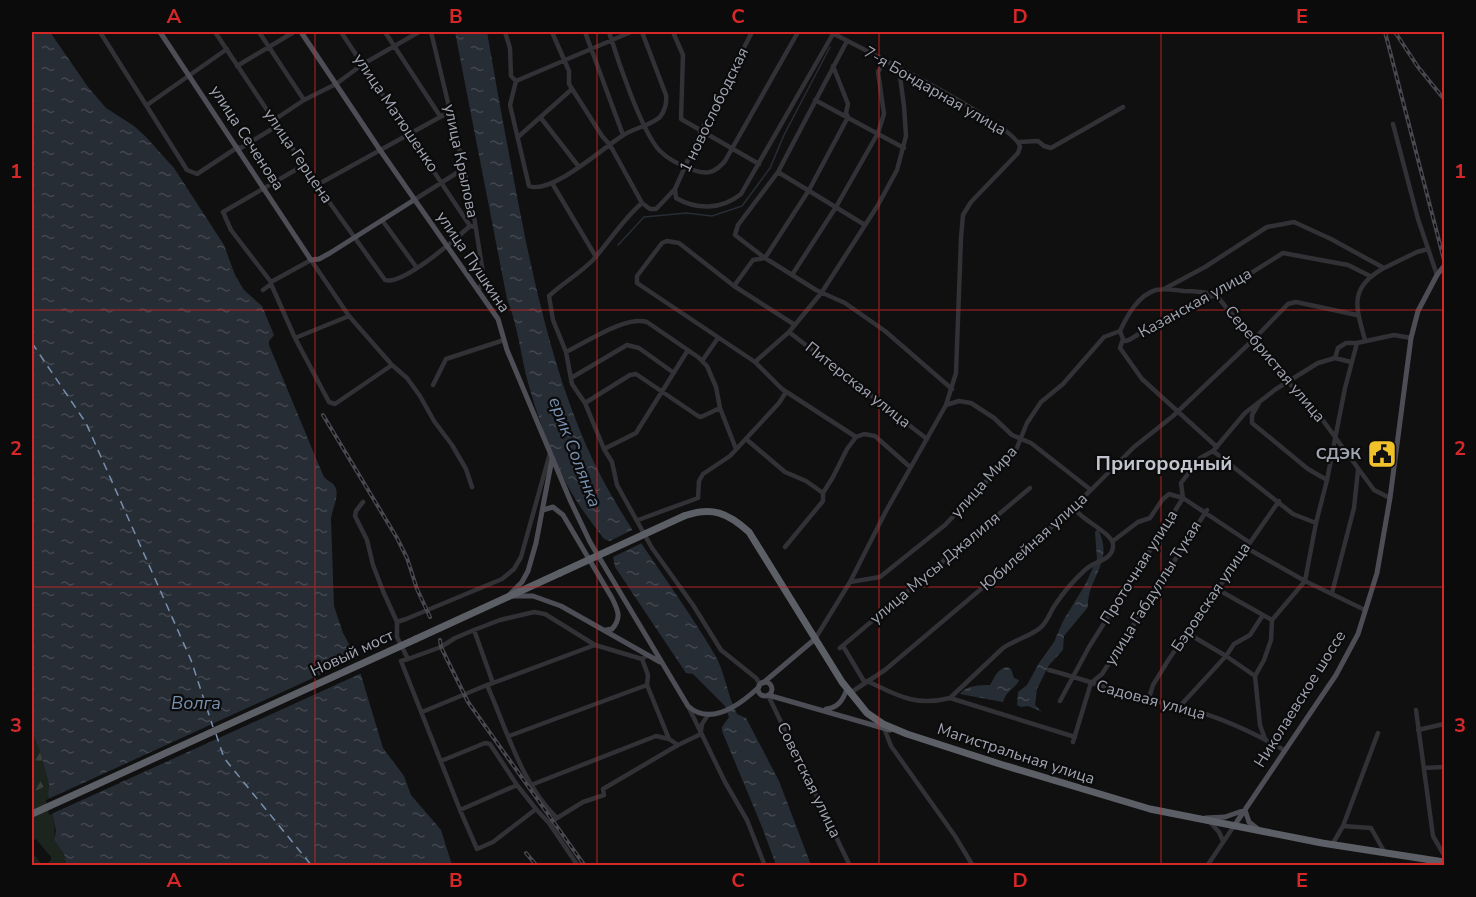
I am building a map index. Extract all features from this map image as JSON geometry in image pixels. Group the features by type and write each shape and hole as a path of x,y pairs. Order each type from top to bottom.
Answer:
{"highway":[{"name":"Магистральная улица","path":"684,516 705,511 722,513 738,522 749,532 849,691 874,719 907,734 1150,809 1332,845 1444,862"},
{"name":"Новый мост","path":"32,814 684,516"}],"main road":[{"name":"улица Сеченова","path":"160,32 311,260"},
{"name":"улица Пушкина","path":"301,32 498,320 551,456 590,542 688,706"},
{"path":"311,260 319,259 414,200"},
{"name":"Николаевское шоссе","path":"1234,826 1335,675 1358,634 1377,573 1418,311 1444,266"},
{"path":"507,596 522,582 528,571 543,510 551,456"},
{"path":"543,510 553,507 563,515 612,598 618,610 619,619 612,629 606,630"},
{"path":"507,596 545,598 662,663"},
{"path":"688,706 700,714 708,715 737,705 815,639"},
{"path":"744,701 766,695 771,691 770,686 761,685"},
{"path":"761,685 759,693 907,734"},
{"path":"815,708 825,709 836,706 849,691"},
{"path":"1197,818 1225,817 1245,810 1249,822 1260,830"}],"street":[{"path":"100,32 187,170 195,174 278,126"},
{"name":"улица Герцена","path":"215,32 317,185 383,278 393,281 417,268"},
{"path":"259,32 304,100"},
{"path":"237,66 294,32"},
{"name":"улица Матюшенко","path":"341,32 472,227"},
{"path":"385,32 440,116"},
{"path":"274,120 419,32"},
{"name":"улица Крылова","path":"431,32 471,198 472,227 484,279 478,291"},
{"path":"505,32 510,48 511,76 516,81"},
{"path":"552,32 569,71 569,84 610,145 642,203 650,209 656,209 675,189"},
{"path":"585,32 623,135"},
{"path":"609,32 617,58 645,125 661,152 702,174 710,173 721,166 798,32"},
{"path":"516,81 631,32"},
{"path":"516,81 510,105 529,186 536,188 552,183 579,167 623,135 662,115 666,98 642,32"},
{"path":"673,32 683,54 681,119 759,164"},
{"name":"1 новослободская","path":"675,189 701,131 752,32"},
{"path":"675,189 676,198 688,205 723,205 745,190 834,34"},
{"name":"7-я Бондарная улица","path":"834,34 986,117 1019,142 1018,153 972,202 963,215 956,373 952,389"},
{"path":"815,639 850,582 910,467 946,405 952,389 885,331 849,305 792,275 735,235 738,225 778,172 847,41"},
{"path":"147,105 226,49"},
{"path":"792,275 837,207 878,133 884,114 878,72 885,60"},
{"path":"734,286 753,260 765,258 809,190 848,117 846,112 848,104 833,66"},
{"path":"755,362 789,332 822,292 879,205 897,170 904,148 906,121 899,69"},
{"path":"518,137 572,89"},
{"path":"815,100 904,148"},
{"path":"1019,142 1038,141 1044,146 1051,147 1123,107"},
{"path":"317,185 451,111"},
{"path":"541,118 579,167"},
{"path":"1393,124 1418,219 1437,275"},
{"path":"304,165 223,212 231,230 271,283 295,338 327,401 335,404 392,365"},
{"path":"414,200 463,168"},
{"path":"778,172 865,225"},
{"path":"552,183 596,257"},
{"path":"642,203 631,212 596,257 581,272 549,296 553,320 566,352 575,390 585,403 604,449 612,462 617,485 652,548 693,605 721,650 756,678 761,685"},
{"path":"382,220 417,268 472,227"},
{"path":"1316,523 1293,514 1278,502 1215,449 1142,380 1121,350 1120,331 1138,303 1154,291 1164,289 1205,267 1267,227 1294,222 1384,268"},
{"path":"795,325 734,286 679,243 668,241 662,243 637,276 637,283 755,362 786,392 856,437"},
{"path":"1365,340 1357,315 1362,288 1370,276 1417,252 1428,249"},
{"name":"Казанская улица","path":"1122,339 1129,340 1185,306 1216,295 1283,253 1348,266 1370,276"},
{"path":"263,290 311,260 349,316 392,365 410,381 434,421 452,445 466,469 472,487"},
{"name":"Серебристая улица","path":"1164,289 1200,291 1216,295 1287,381 1316,411 1374,490 1390,498"},
{"name":"Юбилейная улица","path":"849,691 885,670 951,615 1073,507 1134,447 1177,411 1292,302 1357,315"},
{"path":"295,338 349,316"},
{"path":"566,352 622,324 641,320 647,322 708,366 716,387 720,408 736,449"},
{"name":"улица Мира","path":"850,582 880,577 945,525 1012,454 1027,423 1041,402 1063,384 1104,338 1120,331"},
{"name":"Питерская улица","path":"789,332 927,439"},
{"name":"Проточная улица","path":"1060,701 1072,675 1183,498 1183,480 1203,455 1215,449 1245,413 1260,401 1287,381 1318,363 1335,358 1338,348 1342,345 1352,342 1357,344 1394,334 1412,338"},
{"path":"702,361 718,338"},
{"path":"433,385 446,359 504,340"},
{"path":"1265,739 1260,725 1255,676 1271,640 1272,620 1305,581 1351,362 1357,344"},
{"path":"571,378 627,345 639,348 674,373"},
{"path":"604,449 636,433 688,350"},
{"path":"1335,358 1351,362"},
{"path":"585,403 633,374 701,417 720,408"},
{"path":"638,520 698,498 699,481 704,474 730,456 779,403 786,392"},
{"path":"946,405 959,401 968,402 994,418 1012,435 1031,443 1091,490"},
{"path":"1260,401 1252,415 1252,423 1308,469 1327,480"},
{"path":"785,547 823,501 823,493 856,437 864,434 875,436 910,467"},
{"path":"746,439 785,472 806,481 823,493"},
{"path":"397,621 502,579 514,569 521,557 551,456"},
{"path":"1332,593 1354,508 1358,470"},
{"name":"улица Мусы Джалиля","path":"866,682 841,647 1030,488"},
{"path":"866,682 923,703 950,698 1003,648 1040,628 1056,604 1093,563 1107,559 1113,541 1138,522 1150,518 1166,496 1172,495 1183,498 1206,511 1247,545 1305,581 1365,609"},
{"path":"363,502 355,516 367,540 379,583 397,621 397,637 408,659"},
{"name":"Бэровская улица","path":"1149,698 1153,685 1187,633 1278,502"},
{"path":"1073,507 1082,518 1101,529 1113,541"},
{"name":"улица Габдуллы Тукая","path":"950,698 1074,739 1091,683 1102,674 1206,511"},
{"path":"1217,589 1272,620"},
{"path":"536,809 479,850 460,810 401,661 441,647 455,638 500,620 534,612 549,616 596,645 642,659"},
{"path":"1180,706 1226,656 1234,644 1250,635 1263,615"},
{"path":"474,630 493,683"},
{"path":"1187,633 1255,676"},
{"path":"422,711 596,645"},
{"path":"642,659 648,655"},
{"path":"642,659 648,675 646,685 669,739"},
{"name":"Садовая улица","path":"1049,670 1072,675 1141,698 1199,711 1265,739 1284,750"},
{"path":"487,685 524,772 548,809 557,818"},
{"path":"509,736 646,685"},
{"name":"Советская улица","path":"766,695 850,866"},
{"path":"688,706 724,782 747,820 765,866"},
{"path":"1416,710 1432,836 1444,855"},
{"path":"701,734 702,724 708,715"},
{"path":"1418,730 1444,724"},
{"path":"884,728 891,746 955,836 973,866"},
{"path":"1332,845 1343,826 1378,733"},
{"path":"549,823 583,802 604,795 603,789 701,734"},
{"path":"531,785 656,736 669,739 678,745"},
{"path":"441,760 485,743 490,744 517,785 549,823 578,866"},
{"path":"1424,768 1444,767"},
{"path":"460,810 517,785"},
{"path":"1209,821 1219,832 1223,842"},
{"path":"1207,866 1234,826"},
{"path":"1343,826 1371,828 1385,853"}],"green space":[{"path":"32,732 49,784 32,793"},
{"path":"49,784 54,840 64,854 66,865 32,865 32,853 42,864 47,864 51,860 36,839 32,841 32,793"}],"water":[{"name":"Волга","path":"32,32 50,32 88,87 106,108 134,126 174,168 224,245 235,275 244,290 262,306 274,335 269,345 323,475 333,484 337,493 331,519 334,606 343,633 355,655 383,748 404,776 411,795 441,830 452,865 66,865 64,854 54,840 56,831 48,793 49,784 32,732"},
{"name":"ерик Солянка","path":"455,32 487,32 526,242 539,297 561,379 592,458 635,534 715,655 737,714 746,718 779,781 811,865 776,865 722,731 729,717 725,706 693,674 686,673 615,567 610,541 604,539 582,509 557,463 534,403 507,299"},
{"path":"1098,529 1102,541 1102,561 1089,596 1088,607 1064,636 1063,650 1049,665 1037,689 1035,705 1042,712 1028,706 1021,707 1017,705 1018,692 1027,685 1054,642 1097,559 1095,532"},
{"path":"1007,667 1011,669 1014,678 1019,680 1003,702 960,694 969,687 990,685 999,671"}],"pier":[{"path":"634,529 644,542 611,558 608,543 606,543"},
{"path":"359,657 364,672 49,815 46,800"}],"waterway":[{"path":"618,245 644,217 686,213 712,216 742,206 770,168 784,135 830,47"}],"ferry route":[{"path":"32,343 86,423 191,660 213,727"},
{"path":"216,734 224,758 312,866"}],"railway":[{"path":"1385,32 1444,260"},
{"path":"1395,32 1418,67 1444,99"},
{"path":"323,415 397,538 430,617"},
{"path":"440,640 441,647 468,702 585,866"},
{"path":"526,853 537,866"}],"place":[{"name":"СДЭК","path":"1382,454"}],"district":[{"name":"Пригородный","path":"1164,463"}]}
